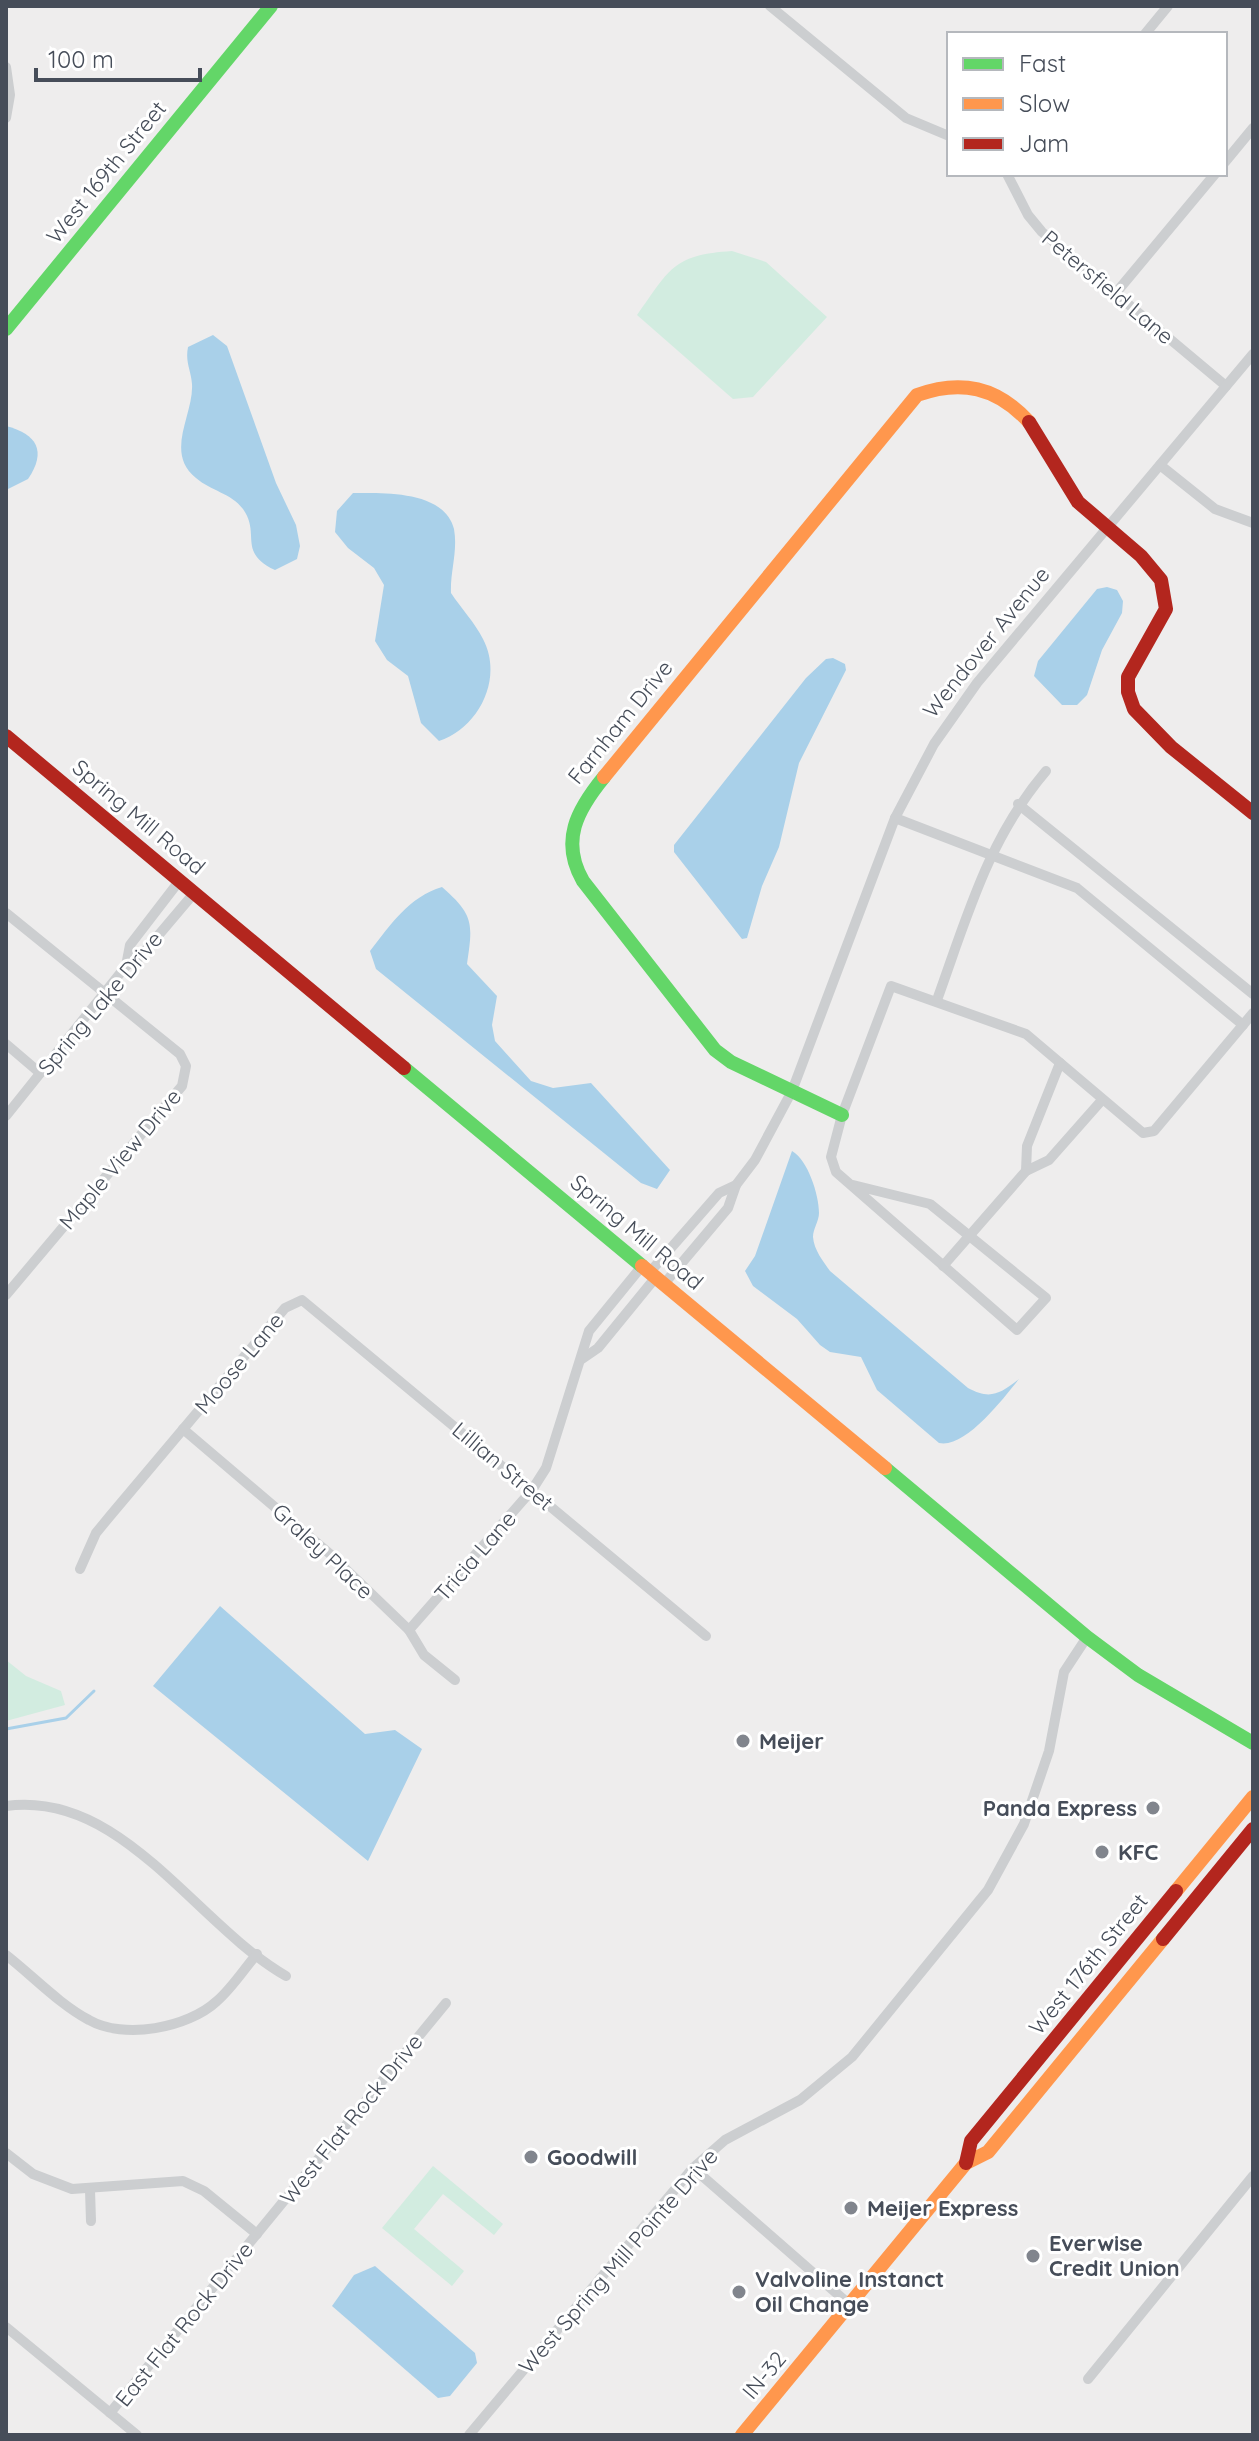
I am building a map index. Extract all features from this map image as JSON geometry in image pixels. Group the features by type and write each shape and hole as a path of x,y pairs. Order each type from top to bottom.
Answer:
{"street":[{"name":"West 169th Street","path":"6,329 271,6"},
{"path":"770,6 906,118 947,135"},
{"path":"1147,32 1168,6"},
{"path":"6,67 10,95 6,118"},
{"path":"1227,160 1253,128"},
{"name":"Petersfield Lane","path":"1008,176 1034,224 1226,386"},
{"path":"1115,294 1213,176"},
{"name":"Wendover Avenue","path":"653,1275 719,1193 736,1185 755,1160 792,1091 895,818 934,744 977,683 1253,354"},
{"name":"Farnham Drive","path":"792,1091 731,1062 715,1050 583,881 571,856 573,826 584,801 892,421 917,395 946,384 974,386 1008,403 1043,442 1072,494 1108,529"},
{"path":"1160,465 1215,509 1253,523"},
{"path":"1108,529 1155,568 1167,595 1158,628 1136,655 1128,673 1128,696 1135,710 1253,813"},
{"name":"Spring Mill Road","path":"6,736 1087,1637 1149,1682 1253,1743"},
{"path":"937,1000 990,853 1018,804 1046,771"},
{"path":"1018,804 1253,994"},
{"path":"895,818 1077,888 1243,1025"},
{"path":"126,966 130,945 180,880"},
{"name":"Spring Lake Drive","path":"6,1116 126,966 140,957 195,892"},
{"path":"6,913 104,994"},
{"path":"853,1185 930,1204 1046,1298 1017,1330 836,1172 831,1157 842,1115 891,986 1026,1034 1143,1133 1154,1131 1253,1013"},
{"name":"Maple View Drive","path":"6,1295 186,1077 186,1066 180,1054 104,994"},
{"path":"6,1044 40,1073"},
{"path":"1026,1171 1027,1146 1060,1063"},
{"path":"792,1091 842,1115"},
{"path":"943,1266 1026,1171 1049,1160 1102,1100"},
{"path":"582,1359 589,1331 728,1208 736,1185"},
{"name":"Tricia Lane","path":"409,1630 532,1490 546,1468 582,1359 598,1348 653,1275"},
{"name":"Moose Lane","path":"80,1569 96,1533 285,1308 298,1300"},
{"name":"Lillian Street","path":"298,1300 311,1306 706,1636"},
{"name":"Graley Place","path":"183,1429 330,1554 409,1630 424,1655 455,1680"},
{"name":"West Spring Mill Pointe Drive","path":"469,2435 693,2168 725,2140 812,2091 852,2057 988,1890 1004,1865 1049,1751 1064,1672 1087,1637"},
{"name":"West 176th Street","path":"966,2163 971,2141 1253,1797"},
{"path":"6,1806 51,1805 97,1822 286,1976"},
{"name":"West 176th Street","path":"850,2305 966,2163 988,2152 1253,1829"},
{"path":"6,1955 88,2020 124,2031 188,2019 206,2009 257,1954"},
{"name":"West Flat Rock Drive","path":"257,2234 446,2003"},
{"path":"6,2153 54,2184 90,2190 160,2180 183,2181 204,2191 257,2234"},
{"path":"693,2168 850,2305"},
{"path":"1088,2379 1253,2176"},
{"path":"90,2190 91,2221"},
{"name":"East Flat Rock Drive","path":"110,2413 257,2234"},
{"name":"IN-32","path":"742,2435 850,2305"},
{"path":"6,2327 137,2435"}],"green space":[{"path":"732,251 766,262 827,317 753,397 733,399 637,315 674,267 696,256"},
{"path":"6,1660 26,1676 61,1691 65,1705 6,1721"},
{"path":"433,2166 503,2224 494,2235 443,2194 414,2229 464,2271 452,2286 382,2228"}],"water":[{"path":"213,335 227,346 276,483 296,525 300,546 297,559 275,570 256,556 248,518 243,509 233,499 196,478 182,457 181,445 192,384 188,347"},
{"path":"6,426 32,439 38,452 28,479 6,490"},
{"path":"353,493 396,494 426,500 448,516 454,529 451,593 483,639 489,654 489,685 476,714 453,735 439,741 421,723 408,676 387,660 375,641 384,585 374,568 348,548 335,532 337,511"},
{"path":"1107,587 1117,590 1123,601 1122,613 1102,650 1087,695 1077,705 1062,705 1034,676 1038,661 1097,589"},
{"path":"833,658 845,664 846,670 799,763 779,847 762,886 747,938 742,939 674,852 674,845 806,678 826,659"},
{"path":"442,887 460,905 469,921 467,964 497,996 492,1025 495,1041 531,1081 553,1088 591,1083 670,1170 657,1189 641,1183 376,969 370,951 385,931 420,897"},
{"path":"792,1151 808,1170 815,1188 819,1213 814,1242 830,1271 968,1388 983,1394 995,1394 1019,1379 972,1431 949,1443 939,1443 877,1390 861,1357 830,1352 797,1319 753,1286 745,1271 755,1256"},
{"path":"220,1606 365,1734 395,1730 422,1749 368,1861 153,1686"},
{"path":"375,2266 475,2353 477,2363 450,2396 438,2398 332,2306 354,2275"}],"waterway":[{"path":"6,1729 66,1718 94,1691"}],"traffic: fast":[{"path":"6,329 271,6"},
{"path":"604,777 579,814 572,839 576,866 583,881 715,1050 731,1062 842,1115"},
{"path":"404,1068 642,1266"},
{"path":"885,1468 1087,1637 1138,1675 1253,1743"}],"traffic: slow":[{"path":"604,777 917,395 949,388 978,389 1004,401 1029,422"},
{"path":"642,1266 885,1468"},
{"path":"1176,1891 1253,1797"},
{"path":"742,2435 966,2163 988,2152 1163,1939"}],"traffic: jam":[{"path":"1029,422 1078,502 1141,556 1161,580 1166,609 1128,677 1128,692 1134,709 1171,747 1253,813"},
{"path":"6,736 404,1068"},
{"path":"1163,1939 1253,1829"},
{"path":"966,2163 971,2141 1176,1891"}],"place":[{"name":"Meijer","path":"743,1741"},
{"name":"Panda Express","path":"1153,1808"},
{"name":"KFC","path":"1102,1852"},
{"name":"Goodwill","path":"531,2157"},
{"name":"Meijer Express","path":"851,2208"},
{"name":"Everwise Credit Union","path":"1033,2256"},
{"name":"Valvoline Instanct Oil Change","path":"739,2292"}]}
